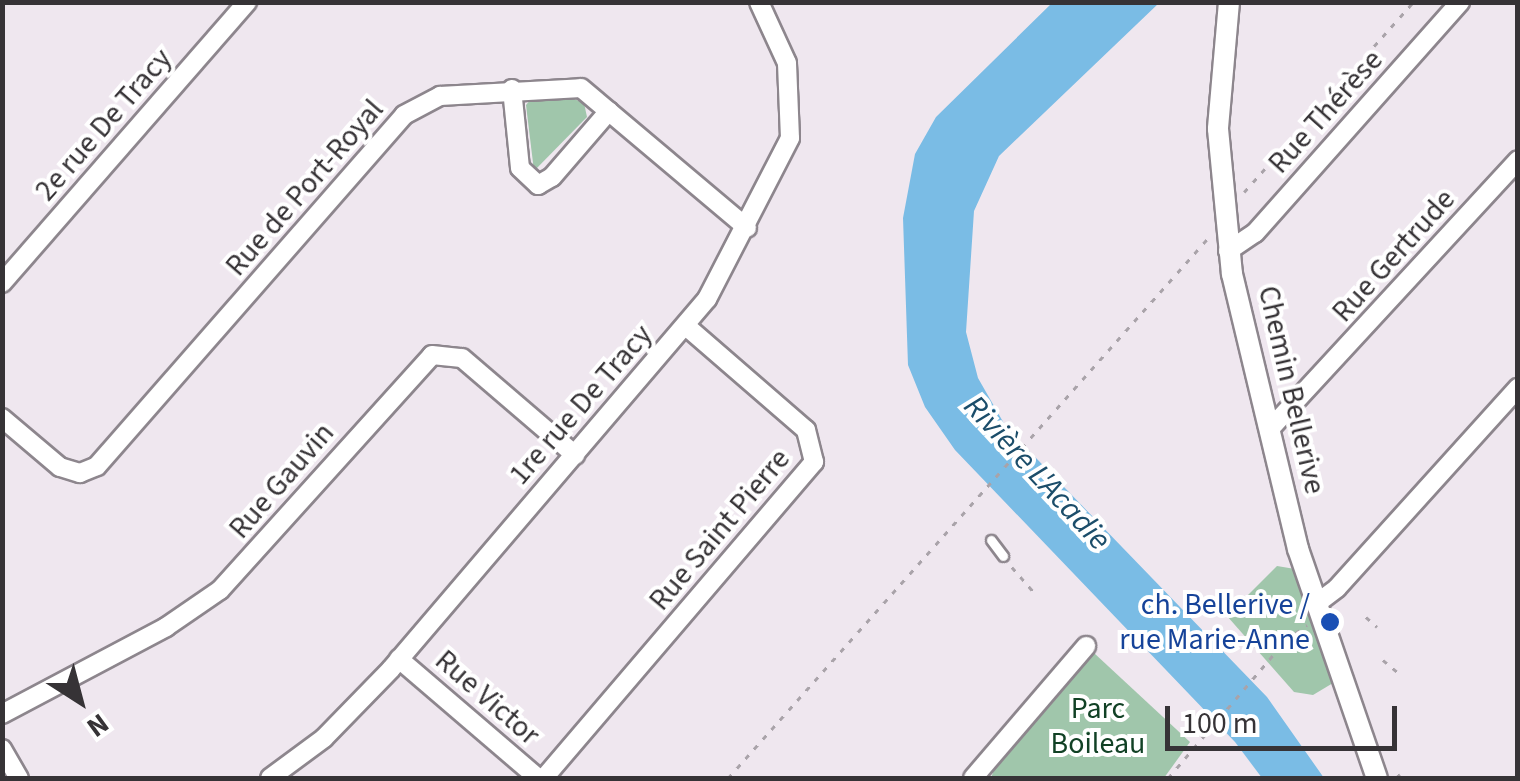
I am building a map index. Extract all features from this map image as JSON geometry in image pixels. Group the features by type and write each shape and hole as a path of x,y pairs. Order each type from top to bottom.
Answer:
{"street":[{"name":"2e rue De Tracy","path":"2,283 247,2"},
{"name":"1re rue De Tracy","path":"270,778 324,738 400,659 686,326 784,157 794,103 784,52 758,2"},
{"name":"Chemin Bellerive","path":"1229,2 1218,129 1228,251 1313,612 1377,778"},
{"name":"Rue Thérèse","path":"1228,251 1255,233 1460,2"},
{"name":"Rue de Port-Royal","path":"2,418 60,468 94,468 410,110 440,96 576,86 746,228"},
{"path":"512,89 520,168 533,184 552,177 609,111"},
{"name":"Rue Gertrude","path":"1269,430 1518,160"},
{"name":"Rue Saint Pierre","path":"541,778 814,462 806,430 686,326"},
{"name":"Rue Gauvin","path":"2,714 212,597 432,356 462,358 574,455"},
{"path":"1313,612 1518,388"},
{"path":"973,778 1086,646"},
{"name":"Rue Victor","path":"400,659 541,778"},
{"path":"2,748 19,778"}],"lane":[{"path":"991,540 1003,556"}],"path":[{"path":"1241,195 1413,2"},
{"path":"728,778 1216,230"},
{"path":"1003,556 1034,592"},
{"path":"1168,778 1193,743 1284,641 1304,627 1313,612"},
{"path":"1366,616 1377,627"},
{"path":"1304,627 1308,634"},
{"path":"1289,637 1298,646"},
{"path":"1384,660 1402,675"}],"green space":[{"path":"564,95 584,103 587,117 534,171 526,105 532,98"},
{"path":"1277,566 1295,569 1333,683 1313,695 1294,692 1227,616"},
{"name":"Parc Boileau","path":"1094,653 1190,742 1164,778 991,778 996,764"}],"water":[{"name":"Rivière L'Acadie","path":"1053,2 1159,3 999,156 974,211 966,332 978,378 1006,427 1267,697 1324,778 1262,778 1235,742 955,450 925,407 908,365 903,218 915,154 936,117"}],"place":[{"name":"ch. Bellerive / rue Marie-Anne","path":"1330,622"}]}
